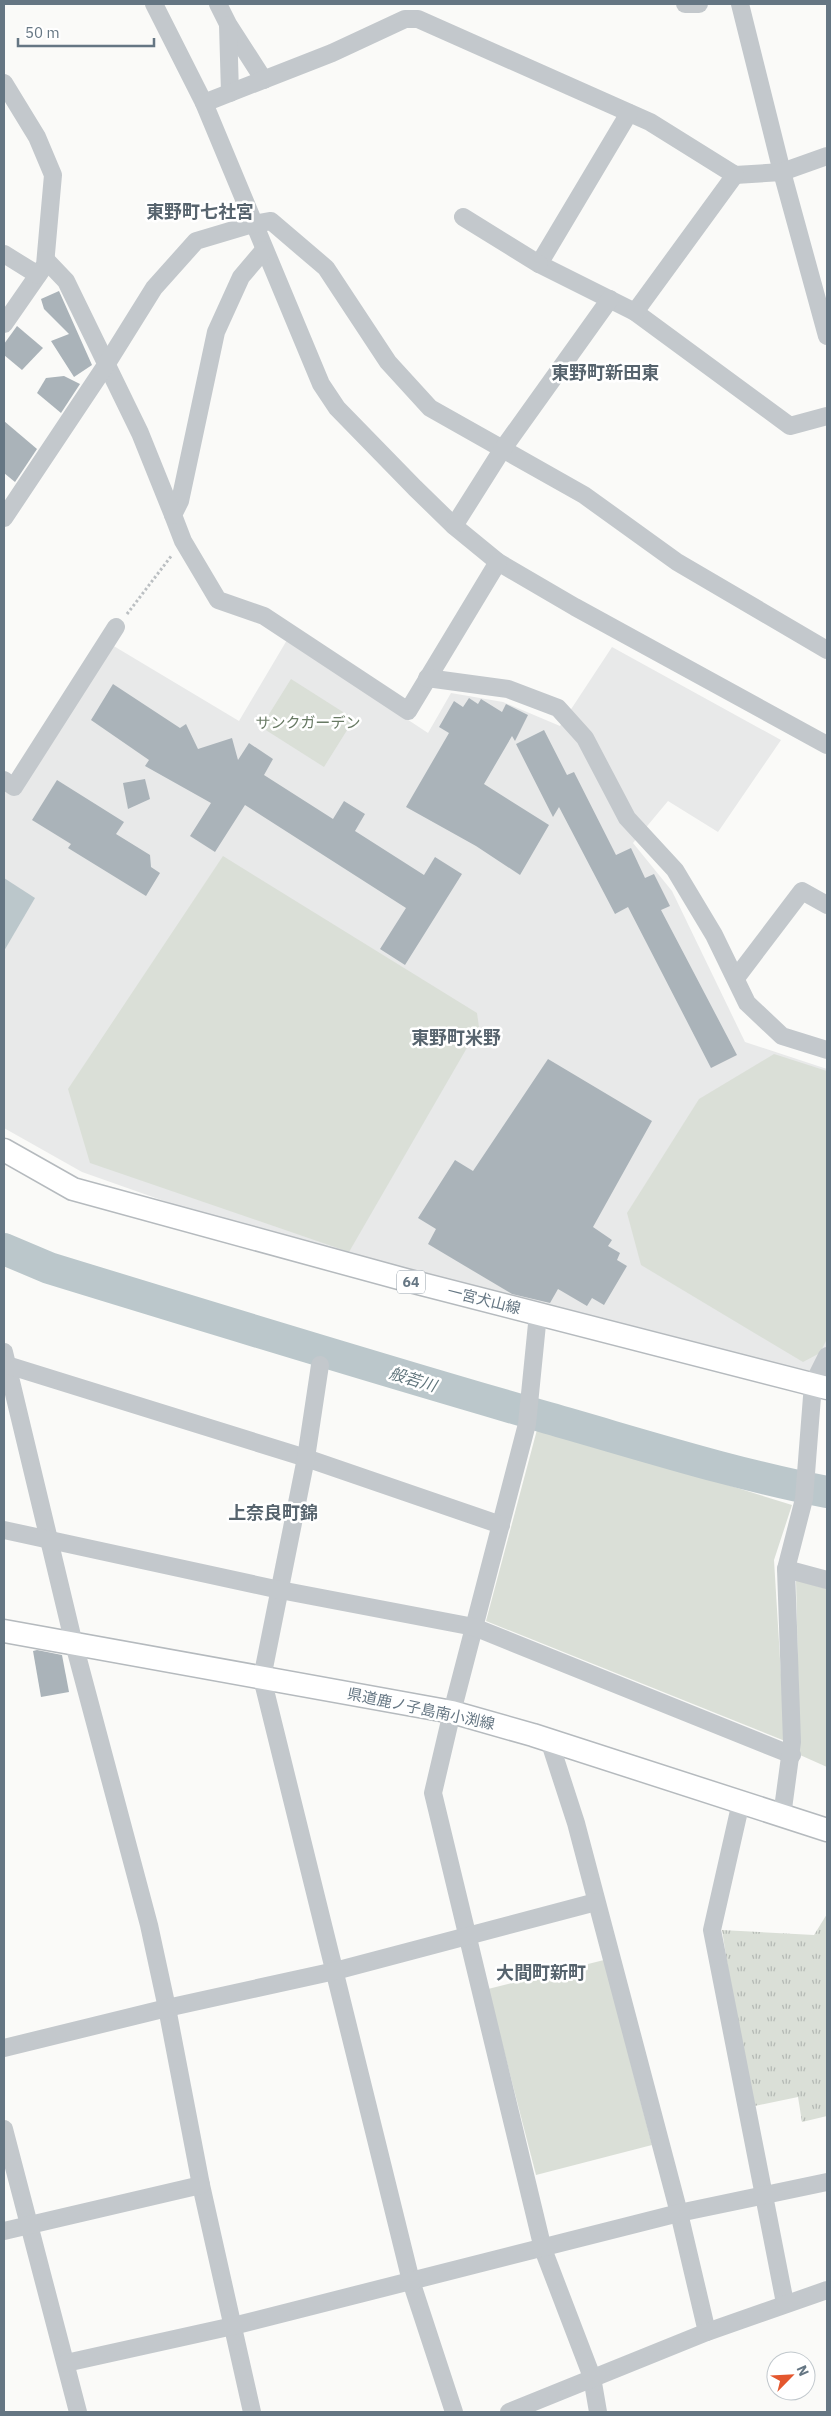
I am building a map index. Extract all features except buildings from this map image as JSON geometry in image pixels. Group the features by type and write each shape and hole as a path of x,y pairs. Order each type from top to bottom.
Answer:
{"main road":[{"name":"一宮犬山線","path":"4,1150 74,1189 397,1278 820,1386"},
{"name":"県道鹿ノ子島南小渕線","path":"4,1631 452,1712 549,1740 827,1830"}],"street":[{"path":"154,4 204,103 321,384 337,408 454,526 498,562 575,607 827,745"},
{"path":"218,4 228,24 264,80"},
{"path":"685,4 699,4"},
{"path":"740,4 782,172 827,336"},
{"path":"204,103 332,53 404,18 418,19 650,122 736,175 782,172 827,156"},
{"path":"228,24 230,92"},
{"path":"4,83 37,137 53,175 42,268 4,324"},
{"path":"539,264 629,113"},
{"path":"635,312 736,175"},
{"path":"463,217 539,264 635,312 790,426 827,416"},
{"path":"4,518 106,366 154,288 196,242 253,224 271,221 326,268 388,362 430,408 584,496 677,562 827,650"},
{"path":"173,515 180,501 216,332 241,276 264,250"},
{"path":"4,254 42,268 66,281 140,433 183,541 218,600 264,616 408,712 498,562"},
{"path":"454,526 502,450 610,299"},
{"path":"4,780 14,787 116,627"},
{"path":"427,678 508,689 558,708 585,738 627,818 675,870 714,935 747,1003 782,1036 827,1050"},
{"path":"736,978 802,891 827,905"},
{"path":"538,1314 531,1406 433,1793 543,2249 592,2377 598,2412"},
{"path":"782,1816 792,1755 786,1568 804,1499 820,1386 827,1356"},
{"path":"5,1360 306,1458 501,1525"},
{"path":"5,1360 74,1644 149,1925 201,2185 252,2412"},
{"path":"320,1365 306,1458 262,1678 412,2281 454,2412"},
{"path":"4,1530 280,1590 474,1627 792,1755"},
{"path":"786,1568 827,1580"},
{"path":"549,1740 576,1823 679,2213 707,2332"},
{"path":"741,1802 712,1930 785,2303"},
{"path":"4,2048 167,2008 335,1971 596,1902"},
{"path":"4,2129 78,2412"},
{"path":"66,2363 233,2326 679,2213 827,2182"},
{"path":"4,2230 201,2185"},
{"path":"509,2412 707,2332 785,2303 827,2290"}],"path":[{"path":"116,627 183,541"}],"shaded area":[{"path":"287,640 428,733 451,693 503,702 560,726 612,647 781,740 718,832 668,801 633,843 672,891 745,1042 827,1069 827,1348 819,1363 805,1375 560,1321 184,1208 82,1172 4,1128 4,785 112,645 239,721"},
{"path":"4,878 35,898 4,951"}],"green space":[{"name":"サンクガーデン","path":"291,679 354,719 324,767 261,727"},
{"path":"223,856 477,1013 479,1027 349,1252 90,1163 68,1089"},
{"path":"774,1054 827,1071 827,1339 820,1353 803,1362 641,1265 627,1213 699,1099"},
{"path":"538,1426 792,1505 774,1560 785,1741 486,1621"},
{"path":"796,1580 827,1589 827,1767 800,1755"},
{"path":"827,1914 827,2116 802,2122 798,2097 750,2107 722,1930 814,1935"},
{"path":"604,1960 652,2145 536,2175 488,1989"}],"waterway":[{"name":"般若川","path":"4,1249 49,1268 423,1381 687,1458 827,1492"}],"district":[{"name":"東野町七社宮","path":"200,212"},
{"name":"東野町新田東","path":"605,373"},
{"name":"東野町米野","path":"456,1038"},
{"name":"上奈良町錦","path":"273,1513"},
{"name":"大間町新町","path":"541,1973"}]}
